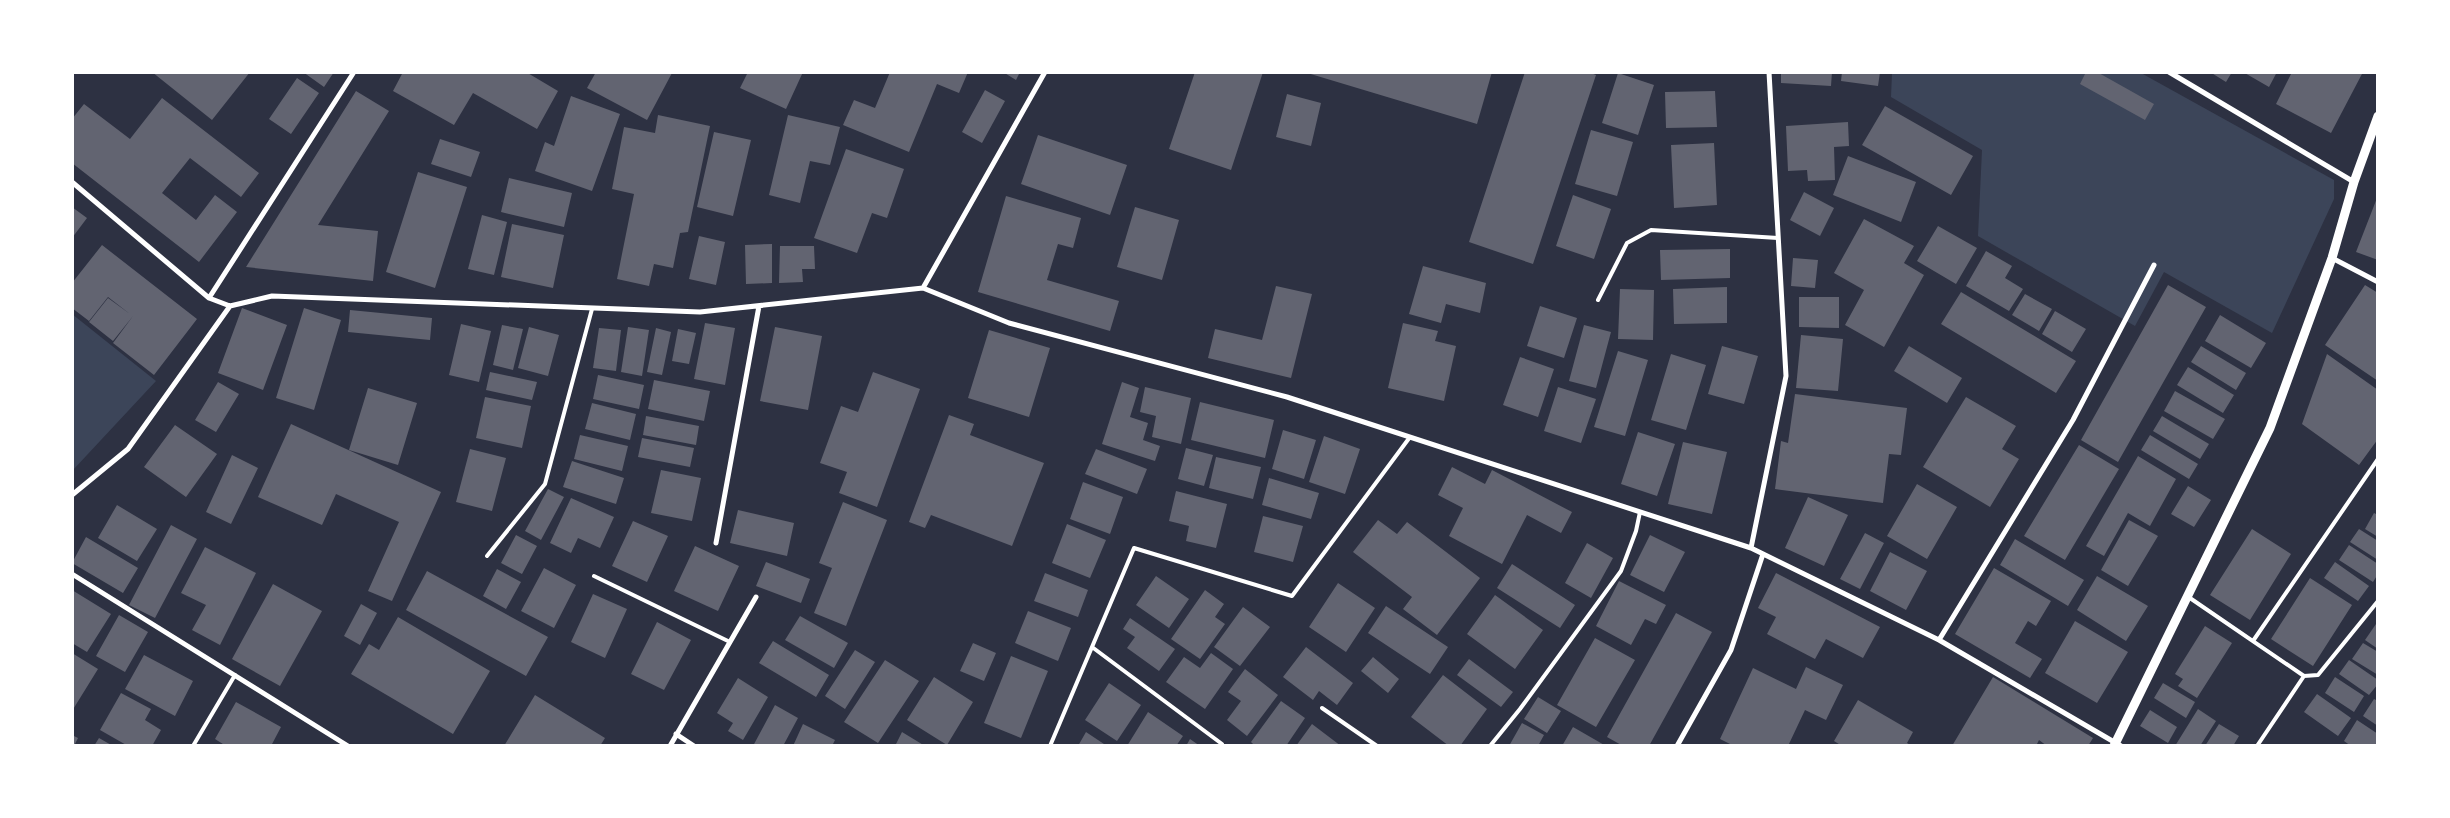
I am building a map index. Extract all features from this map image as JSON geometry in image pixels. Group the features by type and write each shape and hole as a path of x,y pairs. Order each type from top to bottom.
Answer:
{"street":[{"path":"209,298 354,72"},
{"path":"923,288 1045,72"},
{"path":"1751,548 1786,376 1769,72"},
{"path":"2169,72 2354,182"},
{"path":"72,182 209,298 230,306 272,296 700,312 923,288 1009,323 1287,398 1751,548 1939,640 2117,744 2270,428 2332,258 2354,182 2378,116"},
{"path":"2332,258 2378,282"},
{"path":"1939,640 2073,420 2154,265"},
{"path":"72,495 128,449 230,306"},
{"path":"716,543 759,306"},
{"path":"1677,746 1731,650 1763,554"},
{"path":"72,574 348,746"},
{"path":"670,746 756,597"},
{"path":"676,734 694,746"}],"lane":[{"path":"1598,300 1626,243 1651,230 1778,238"},
{"path":"487,556 545,484 592,309"},
{"path":"1050,746 1134,548 1292,596 1410,437"},
{"path":"2253,641 2378,459"},
{"path":"1490,746 1520,709 1621,571 1636,531 1640,512"},
{"path":"594,576 730,642"},
{"path":"2187,596 2304,676 2318,675 2378,601"},
{"path":"1092,647 1222,744"},
{"path":"193,746 235,675"},
{"path":"2257,746 2304,676"},
{"path":"1322,708 1377,746"}],"shaded area":[{"path":"1892,73 2141,73 2334,180 2334,199 2272,333 2164,272 2135,326 1978,236 1982,150 1891,97"},
{"path":"72,314 156,381 73,470 72,470"}],"building":[{"path":"152,72 250,72 212,120"},
{"path":"303,72 334,72 324,87"},
{"path":"403,72 526,72 558,91 537,129 473,93 454,125 393,91"},
{"path":"596,72 672,73 647,120 587,88"},
{"path":"748,72 803,72 786,109 740,88"},
{"path":"890,72 968,72 959,93 937,84 909,152 843,125 854,100 875,108"},
{"path":"1003,72 1020,72 1016,80"},
{"path":"1195,72 1263,72 1231,170 1169,149"},
{"path":"1304,72 1492,72 1477,124"},
{"path":"1525,72 1588,72 1596,75 1533,264 1469,242"},
{"path":"1781,72 1832,72 1831,86 1781,83"},
{"path":"1842,72 1880,72 1878,86 1841,81"},
{"path":"2086,72 2097,72 2154,104 2145,120 2080,84"},
{"path":"2210,72 2232,72 2226,82"},
{"path":"2243,72 2277,72 2269,87"},
{"path":"2292,72 2363,72 2331,133 2276,104"},
{"path":"1618,73 1654,85 1638,135 1602,123"},
{"path":"297,78 319,93 291,134 269,119"},
{"path":"985,90 1005,101 982,143 962,132"},
{"path":"356,91 389,111 318,225 378,231 373,281 246,267"},
{"path":"1715,91 1717,127 1666,128 1665,92"},
{"path":"1287,94 1321,103 1311,146 1276,137"},
{"path":"571,96 620,114 592,191 535,171 545,142 554,146"},
{"path":"162,98 259,173 241,197 190,158 162,193 196,220 215,195 237,212 199,262 72,163 72,119 84,104 130,139"},
{"path":"1885,106 1973,156 1951,195 1862,145"},
{"path":"658,115 710,126 688,232 680,233 673,268 654,264 649,286 617,279 634,194 612,189 624,127 655,133"},
{"path":"788,115 840,127 830,165 810,161 800,203 769,195"},
{"path":"1848,122 1849,146 1834,147 1835,180 1808,181 1807,170 1788,171 1786,126"},
{"path":"1591,130 1633,142 1617,196 1575,184"},
{"path":"714,132 751,140 733,216 697,207"},
{"path":"1038,135 1127,165 1110,215 1021,184"},
{"path":"440,139 480,152 471,177 431,164"},
{"path":"1714,143 1717,205 1674,208 1671,145"},
{"path":"846,149 904,169 887,218 872,213 857,253 814,238"},
{"path":"1848,156 1916,182 1901,222 1833,195"},
{"path":"418,172 467,187 435,288 386,272"},
{"path":"509,178 572,193 564,227 501,212"},
{"path":"1804,192 1834,208 1820,236 1790,220"},
{"path":"1573,195 1611,209 1594,259 1556,246"},
{"path":"1006,196 1081,218 1073,248 1058,244 1047,280 1119,301 1110,331 978,292"},
{"path":"2378,198 2378,260 2356,252"},
{"path":"72,207 87,218 72,238"},
{"path":"1135,207 1179,220 1162,280 1117,267"},
{"path":"482,215 507,222 494,275 468,269"},
{"path":"1864,219 1914,246 1904,263 1924,275 1884,347 1845,325 1864,290 1834,273"},
{"path":"512,224 564,235 553,288 501,277"},
{"path":"1938,226 1977,248 1956,284 1917,261"},
{"path":"699,236 725,242 716,285 689,279"},
{"path":"772,244 772,283 746,284 745,245"},
{"path":"102,245 197,319 154,375 113,343 133,316 113,341 89,322 108,298 130,314 108,297 89,321 72,308 72,283"},
{"path":"780,246 814,246 815,269 802,269 803,282 779,283"},
{"path":"1730,249 1730,278 1661,280 1660,250"},
{"path":"1986,251 2012,266 2005,278 2023,289 2009,311 1966,286"},
{"path":"1793,258 1818,260 1815,288 1791,286"},
{"path":"1423,266 1486,283 1480,313 1446,304 1441,323 1409,314"},
{"path":"2168,285 2206,307 2118,462 2081,440"},
{"path":"2365,285 2378,293 2378,381 2325,345"},
{"path":"1276,286 1312,294 1291,378 1208,358 1215,329 1262,340"},
{"path":"1727,287 1727,323 1674,324 1673,289"},
{"path":"1620,289 1654,290 1653,340 1618,339"},
{"path":"1961,292 2076,361 2056,393 1941,324"},
{"path":"2025,294 2052,309 2039,331 2012,315"},
{"path":"1799,297 1839,297 1839,328 1799,327"},
{"path":"1540,306 1577,318 1564,358 1527,346"},
{"path":"242,308 287,325 263,390 218,373"},
{"path":"304,308 341,320 314,410 276,398"},
{"path":"350,310 432,318 430,340 348,332"},
{"path":"2055,311 2086,329 2072,352 2042,334"},
{"path":"2220,315 2266,343 2251,368 2205,341"},
{"path":"705,323 735,328 725,385 694,379"},
{"path":"1403,323 1438,331 1435,341 1456,346 1444,401 1388,388"},
{"path":"461,324 491,331 479,382 449,375"},
{"path":"502,325 523,329 513,370 493,365"},
{"path":"1584,325 1611,332 1596,388 1569,381"},
{"path":"529,327 559,335 548,376 518,368"},
{"path":"628,327 649,330 642,376 621,372"},
{"path":"775,327 822,336 808,410 760,401"},
{"path":"599,328 621,330 616,371 593,368"},
{"path":"656,328 671,332 662,375 647,372"},
{"path":"678,329 696,333 689,364 672,361"},
{"path":"989,330 1050,348 1029,417 968,398"},
{"path":"1801,335 1843,339 1838,391 1796,388"},
{"path":"1722,346 1758,356 1744,404 1708,394"},
{"path":"1909,346 1962,378 1947,403 1894,371"},
{"path":"2201,346 2246,373 2236,390 2191,362"},
{"path":"1618,351 1648,360 1625,436 1594,427"},
{"path":"1671,354 1706,365 1686,430 1651,420"},
{"path":"2327,354 2378,390 2378,439 2359,465 2302,424"},
{"path":"1520,357 1554,369 1538,417 1503,405"},
{"path":"2188,367 2234,395 2223,413 2177,385"},
{"path":"490,372 537,382 532,400 486,390"},
{"path":"873,372 920,389 877,507 839,493 847,472 820,463 841,406 858,412"},
{"path":"598,375 644,385 639,409 593,399"},
{"path":"654,380 710,391 704,421 648,409"},
{"path":"218,382 239,394 216,432 195,420"},
{"path":"1122,382 1139,388 1130,417 1148,423 1143,440 1160,446 1155,461 1102,444"},
{"path":"1145,387 1191,398 1181,444 1152,437 1156,416 1140,412"},
{"path":"1558,387 1596,399 1581,443 1544,431"},
{"path":"368,388 417,403 398,465 349,450"},
{"path":"2175,391 2225,419 2213,439 2164,411"},
{"path":"1795,394 1907,408 1901,455 1889,454 1883,503 1775,489 1781,441 1788,443"},
{"path":"485,397 531,406 522,448 476,438"},
{"path":"1966,397 2016,426 2002,449 2019,459 1990,507 1923,467"},
{"path":"1200,402 1274,420 1265,458 1191,440"},
{"path":"592,403 636,414 630,440 585,429"},
{"path":"949,415 974,424 970,435 1044,463 1012,546 931,515 925,528 909,522"},
{"path":"646,416 699,426 696,445 643,435"},
{"path":"2162,416 2209,444 2200,459 2153,431"},
{"path":"291,424 441,492 392,601 368,591 399,522 336,494 322,525 258,497"},
{"path":"175,425 217,454 186,497 144,467"},
{"path":"1283,430 1316,440 1304,479 1272,469"},
{"path":"1638,432 1675,444 1657,496 1621,484"},
{"path":"580,435 628,446 622,471 574,459"},
{"path":"2150,435 2198,464 2189,479 2141,450"},
{"path":"1324,436 1360,449 1345,494 1309,482"},
{"path":"642,438 694,448 690,467 638,457"},
{"path":"1683,442 1727,452 1712,514 1668,504"},
{"path":"2079,445 2119,469 2065,560 2024,536"},
{"path":"1186,448 1213,455 1204,486 1178,479"},
{"path":"470,449 506,458 492,511 456,502"},
{"path":"1096,449 1147,469 1137,494 1085,474"},
{"path":"232,455 258,468 231,524 206,512"},
{"path":"2138,456 2176,479 2150,526 2128,513 2104,556 2086,546"},
{"path":"1216,457 1261,467 1253,499 1209,488"},
{"path":"572,461 624,478 616,504 563,487"},
{"path":"1452,467 1485,484 1492,470 1572,512 1561,533 1527,515 1502,564 1449,536 1463,508 1438,495"},
{"path":"661,470 701,478 692,521 651,513"},
{"path":"1269,478 1319,493 1311,519 1262,505"},
{"path":"1083,482 1123,497 1110,534 1070,519"},
{"path":"1917,484 1957,507 1927,559 1887,536"},
{"path":"2188,486 2211,500 2194,527 2171,514"},
{"path":"548,489 564,497 541,540 525,531"},
{"path":"1176,491 1227,504 1216,548 1186,541 1189,526 1169,521"},
{"path":"1808,497 1848,515 1824,566 1785,548"},
{"path":"571,498 614,517 600,548 578,538 571,553 550,543"},
{"path":"843,502 887,520 846,626 814,613 832,568 819,563"},
{"path":"117,505 157,529 137,561 98,538"},
{"path":"738,510 794,523 787,556 730,543"},
{"path":"2374,513 2378,515 2378,537 2365,529"},
{"path":"1263,516 1303,526 1293,562 1254,552"},
{"path":"1378,520 1397,534 1407,522 1480,578 1437,635 1403,609 1412,597 1353,552"},
{"path":"2129,520 2158,536 2128,586 2101,570"},
{"path":"633,521 668,536 647,582 612,566"},
{"path":"1067,524 1106,540 1090,578 1052,563"},
{"path":"171,525 197,539 155,618 129,605"},
{"path":"2252,529 2291,554 2250,620 2210,595"},
{"path":"2359,529 2378,541 2378,560 2350,542"},
{"path":"1865,533 1884,543 1860,589 1840,579"},
{"path":"516,535 537,546 522,574 501,563"},
{"path":"1650,535 1685,552 1664,592 1630,575"},
{"path":"86,537 138,568 123,593 72,563"},
{"path":"2015,539 2084,580 2068,606 2000,565"},
{"path":"1587,543 1613,558 1591,598 1565,583"},
{"path":"2349,545 2378,564 2378,574 2373,582 2339,560"},
{"path":"695,546 739,566 718,611 674,591"},
{"path":"205,547 256,573 220,645 192,630 206,605 181,593"},
{"path":"1890,552 1927,571 1906,610 1870,591"},
{"path":"766,562 810,579 801,603 756,586"},
{"path":"2335,562 2369,586 2358,601 2324,578"},
{"path":"1512,564 1575,605 1560,628 1497,588"},
{"path":"544,568 576,585 554,628 521,611"},
{"path":"1994,568 2051,601 2036,626 2028,621 2015,643 2042,659 2030,678 1955,634"},
{"path":"497,569 521,582 506,609 483,596"},
{"path":"427,571 548,637 526,676 406,610"},
{"path":"1045,573 1088,590 1078,617 1034,601"},
{"path":"1776,573 1880,627 1863,658 1826,639 1815,659 1767,634 1776,617 1758,608"},
{"path":"1156,576 1189,599 1169,628 1136,605"},
{"path":"2097,576 2148,606 2126,641 2077,610"},
{"path":"2310,578 2352,605 2313,666 2271,639"},
{"path":"1619,581 1666,605 1656,624 1645,619 1631,645 1596,626"},
{"path":"1338,583 1375,608 1346,652 1309,627"},
{"path":"273,584 322,611 280,686 232,659"},
{"path":"72,590 111,614 87,652 72,643"},
{"path":"1205,590 1224,604 1215,617 1225,624 1200,659 1171,639"},
{"path":"593,594 627,609 605,658 571,642"},
{"path":"1495,595 1543,630 1515,669 1467,634"},
{"path":"361,604 377,613 360,645 344,636"},
{"path":"1386,606 1448,647 1430,674 1368,633"},
{"path":"1243,607 1270,627 1240,666 1214,647"},
{"path":"1028,611 1071,628 1058,661 1015,643"},
{"path":"1676,613 1712,632 1649,746 1623,746 1607,737"},
{"path":"119,615 148,632 125,672 96,656"},
{"path":"800,616 848,643 834,668 785,640"},
{"path":"398,617 490,671 453,734 351,674 369,644 379,650"},
{"path":"1130,618 1175,649 1159,671 1127,648 1135,637 1123,629"},
{"path":"2075,621 2128,652 2097,703 2045,673"},
{"path":"657,622 691,640 664,690 631,674"},
{"path":"2376,624 2378,625 2378,649 2365,640"},
{"path":"2205,626 2232,643 2197,698 2178,686 2183,679 2175,674"},
{"path":"1595,638 1635,660 1596,727 1557,705"},
{"path":"773,641 829,675 816,697 759,663"},
{"path":"973,643 996,653 984,681 960,671"},
{"path":"2363,643 2378,652 2378,675 2352,659"},
{"path":"1306,647 1353,683 1337,705 1319,691 1313,700 1283,677"},
{"path":"855,650 875,662 845,709 825,696"},
{"path":"72,653 98,669 72,711"},
{"path":"1211,653 1233,669 1205,709 1166,682 1184,657 1200,668"},
{"path":"144,655 193,681 175,716 125,689"},
{"path":"1011,656 1048,671 1021,738 984,723"},
{"path":"1373,657 1399,679 1388,693 1361,671"},
{"path":"1469,659 1513,692 1501,707 1457,675"},
{"path":"885,660 919,681 878,743 844,722"},
{"path":"2349,660 2378,680 2378,684 2369,695 2339,674"},
{"path":"1806,667 1843,685 1826,720 1805,710 1788,746 1734,746 1720,739 1753,668 1796,689"},
{"path":"1245,669 1278,695 1247,736 1227,720 1241,701 1228,692"},
{"path":"1443,675 1487,709 1460,746 1449,746 1411,717"},
{"path":"934,677 973,702 947,745 907,720"},
{"path":"1993,677 2093,738 2088,746 2047,746 2039,740 2036,746 1952,746"},
{"path":"2335,677 2364,696 2354,712 2325,693"},
{"path":"738,678 768,697 743,740 728,731 733,723 717,713"},
{"path":"1109,683 1141,705 1117,741 1085,720"},
{"path":"2163,683 2195,702 2186,718 2154,698"},
{"path":"121,693 151,709 145,720 161,730 152,746 128,746 100,730"},
{"path":"2317,694 2351,718 2338,736 2304,712"},
{"path":"535,695 605,738 600,746 504,746"},
{"path":"1538,697 1561,711 1547,733 1524,719"},
{"path":"2374,699 2378,701 2378,726 2363,716"},
{"path":"1858,700 1913,732 1907,743 1912,746 1842,746 1834,741"},
{"path":"1281,701 1305,718 1286,746 1255,746 1251,742"},
{"path":"236,702 281,727 271,746 226,746 215,739"},
{"path":"775,705 798,718 783,746 753,746"},
{"path":"2198,709 2216,721 2200,746 2175,746"},
{"path":"2150,710 2177,727 2168,743 2140,726"},
{"path":"1148,712 1183,736 1176,746 1127,746"},
{"path":"2357,720 2378,734 2378,746 2351,746 2344,741"},
{"path":"1522,723 1544,735 1538,746 1509,746"},
{"path":"803,724 835,740 832,746 793,746"},
{"path":"1312,724 1341,746 1296,746"},
{"path":"2219,724 2239,736 2233,746 2205,746"},
{"path":"1573,727 1606,746 1562,746"},
{"path":"902,732 925,746 895,746"},
{"path":"1086,732 1107,746 1078,746"},
{"path":"72,735 78,738 74,746 72,746"},
{"path":"99,738 113,746 94,746"},
{"path":"1190,739 1200,746 1186,746"}]}
